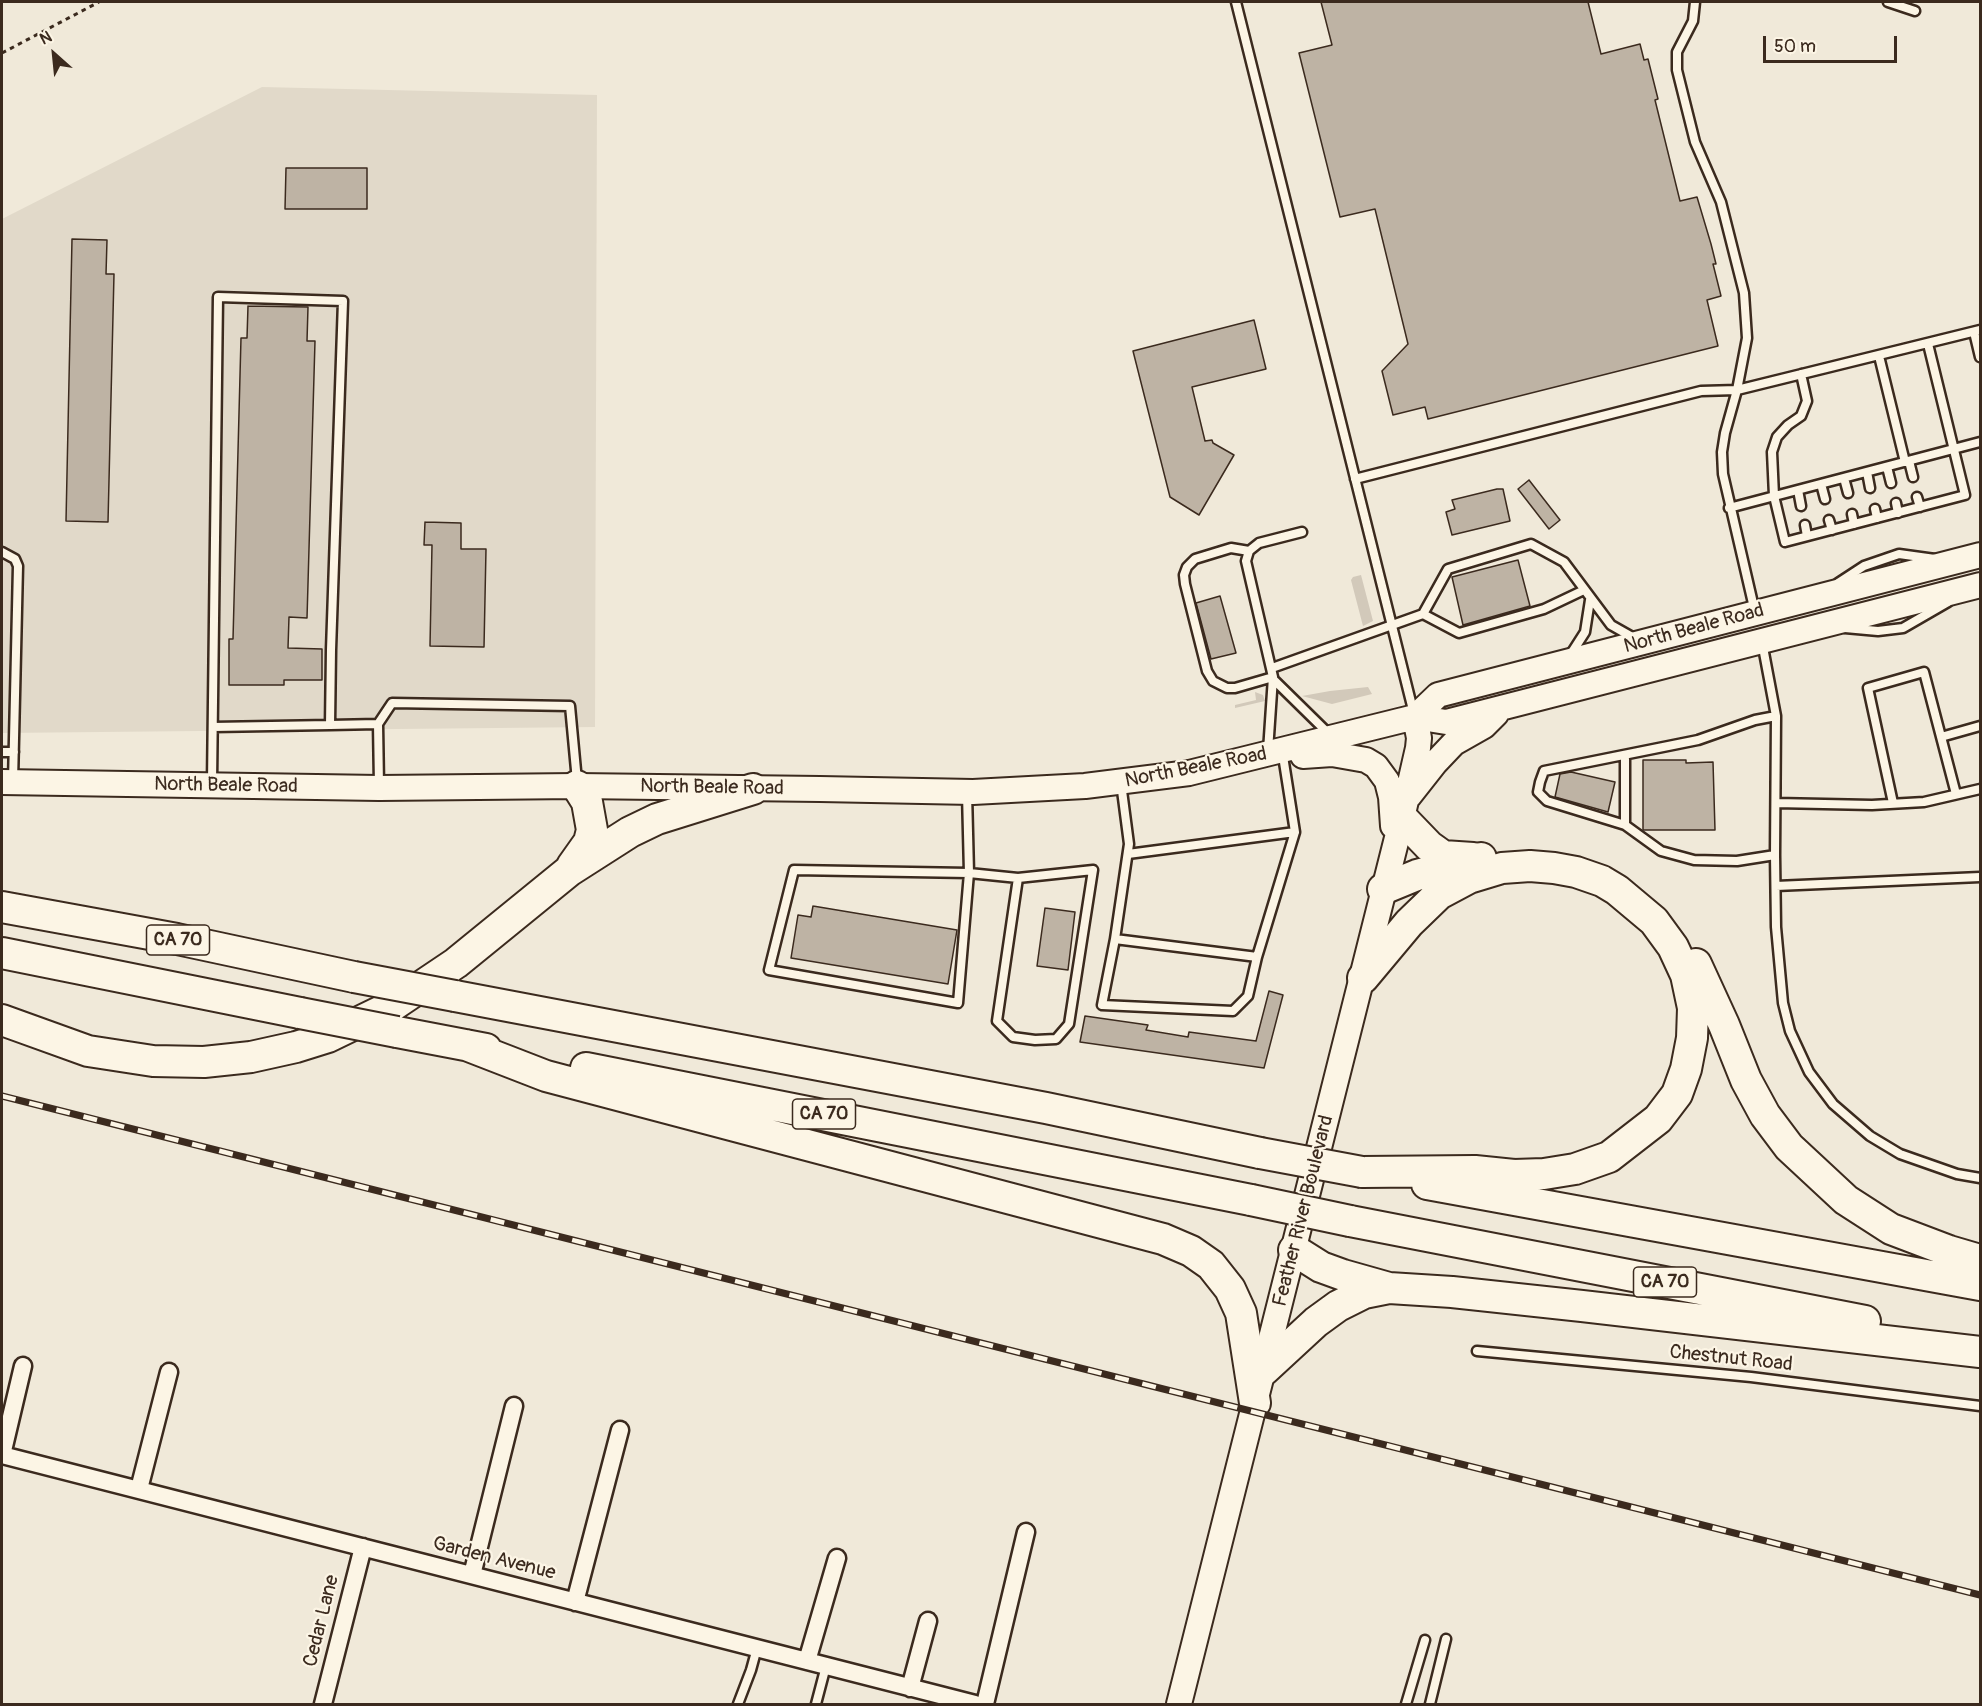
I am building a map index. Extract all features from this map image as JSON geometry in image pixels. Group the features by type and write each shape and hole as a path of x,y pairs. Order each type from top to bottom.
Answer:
{"highway":[{"path":"569,871 586,847 592,830 587,802 577,786"},
{"path":"2,1020 88,1051 153,1061 204,1062 251,1057 296,1047 328,1037 392,1006 456,963 569,871 630,832 657,819 753,789"},
{"path":"1400,821 1443,856 1482,858"},
{"path":"1383,889 1417,875 1482,858 1521,851 1566,854 1590,859 1610,868 1642,889 1669,918 1685,944 1724,1025 1746,1080 1765,1114 1789,1147 1846,1200 1891,1229 1980,1260"},
{"path":"1362,978 1409,923 1439,894 1469,878 1502,868 1530,866 1554,868 1576,872 1602,881 1617,890 1654,921 1673,948 1686,975 1693,1008 1692,1038 1677,1094 1658,1119 1609,1157 1575,1170 1544,1174 1514,1175 1475,1171 1362,1173"},
{"name":"CA 70","path":"2,907 177,939 354,977 1046,1108 1362,1173 1980,1285"},
{"name":"CA 70","path":"2,953 1350,1221 1980,1343"},
{"path":"466,1045 546,1076 1163,1239 1191,1251 1211,1265 1230,1289 1241,1313 1255,1403"},
{"path":"1294,1250 1321,1267 1389,1288 1570,1304 1980,1352"},
{"path":"1264,1370 1316,1322 1338,1306 1364,1293 1389,1288"}],"main road":[{"name":"North Beale Road","path":"1415,717 1438,695 1980,555"},
{"name":"North Beale Road","path":"7,782 379,788 577,786 967,792 1055,789 1189,773 1275,755 1415,717 1446,722 1971,588"},
{"path":"1400,821 1419,786 1435,763 1454,743 1484,726 1502,708"},
{"name":"Feather River Boulevard","path":"1180,1701 1418,748 1419,738 1415,717"},
{"path":"1275,755 1332,754 1366,760 1376,766 1387,781 1400,821"}],"street":[{"path":"2,1455 23,1366"},
{"path":"139,1490 169,1372"},
{"path":"472,1575 514,1406"},
{"path":"575,1602 620,1430"},
{"name":"Garden Avenue","path":"2,1455 975,1704"},
{"path":"985,1704 1026,1532"},
{"name":"Cedar Lane","path":"323,1704 363,1547"},
{"path":"807,1661 837,1558"},
{"path":"909,1688 928,1621"}],"lane":[{"path":"1236,2 1415,717"},
{"path":"1695,2 1693,21 1677,52 1677,70 1695,142 1720,202 1744,293 1747,338 1722,452 1729,507 1755,612"},
{"path":"1888,2 1915,10"},
{"path":"212,786 218,297 344,301 330,725"},
{"path":"1355,479 1701,391 1737,390 1977,331 1980,357"},
{"path":"1801,374 1807,401 1801,416 1777,437 1772,452 1774,496 1785,542 1965,495 1928,344"},
{"path":"1879,356 1913,477"},
{"path":"1729,507 1980,442"},
{"path":"1887,466 1891,483"},
{"path":"1867,472 1870,488"},
{"path":"1844,478 1848,493"},
{"path":"1821,484 1825,499"},
{"path":"1798,490 1801,506"},
{"path":"1917,497 1920,507"},
{"path":"1896,503 1898,513"},
{"path":"1875,509 1877,518"},
{"path":"1852,514 1854,524"},
{"path":"1830,520 1832,530"},
{"path":"1805,525 1807,536"},
{"path":"1121,782 1129,844 1115,939 1102,1005 1233,1011 1248,996 1257,957 1295,832 1275,755 1273,675 1246,561 1249,551 1259,543 1302,532"},
{"path":"1249,551 1231,548 1195,558 1187,567 1184,575 1207,671 1213,681 1227,688 1235,688 1273,675 1423,614 1448,569 1531,544 1564,562 1590,600 1611,625 1642,643"},
{"path":"2,552 15,559 18,566 14,752 7,782"},
{"path":"1423,614 1459,633 1544,609 1584,590"},
{"path":"1564,663 1585,632 1590,600"},
{"path":"1762,641 1776,716 1776,927 1783,1003 1790,1031 1809,1072 1833,1104 1870,1136 1900,1154 1958,1174 1980,1178"},
{"path":"1893,803 1868,688 1924,672 1956,795"},
{"path":"1273,675 1333,738"},
{"path":"379,788 378,724 392,703 570,706 577,786"},
{"path":"1775,855 1737,861 1694,860 1661,851 1625,825 1547,801 1538,792 1544,771 1698,740 1755,720 1776,716"},
{"path":"213,727 378,724"},
{"path":"1941,737 1980,726"},
{"path":"2,752 14,752"},
{"path":"1625,755 1625,825"},
{"path":"1776,803 1924,802 1980,789"},
{"path":"967,792 969,873 958,1004 770,970 794,870 969,873 1018,878 1093,870 1070,1024 1056,1039 1035,1040 1013,1037 997,1022 1018,878"},
{"path":"1128,854 1295,832"},
{"path":"1776,886 1980,877"},
{"path":"1115,939 1257,957"},
{"name":"Chestnut Road","path":"1477,1351 1751,1377 1980,1406"},
{"path":"1430,1704 1446,1639"},
{"path":"1406,1704 1425,1640"},
{"path":"738,1704 757,1648"},
{"path":"816,1704 826,1666"}],"path":[{"path":"2,53 99,2"}],"shaded area":[{"path":"262,87 597,95 595,727 2,733 2,219"},
{"path":"1361,575 1373,621 1363,626 1351,580"},
{"path":"1368,687 1372,694 1332,704 1302,696 1330,691"},
{"path":"1255,692 1263,695 1265,701 1235,708 1235,705 1256,700"}],"building":[{"path":"1321,2 1588,2 1601,54 1640,44 1644,60 1648,59 1658,99 1655,100 1680,201 1697,197 1711,244 1716,264 1713,264 1721,296 1707,300 1718,346 1428,419 1425,407 1393,415 1382,371 1408,344 1375,209 1340,217 1299,53 1332,45"},
{"path":"286,168 367,168 367,209 285,209"},
{"path":"72,239 107,240 106,274 114,274 108,522 66,521"},
{"path":"248,306 308,307 307,341 315,341 307,618 289,617 288,648 322,649 322,680 284,680 284,685 229,685 229,639 233,639 241,338 247,338"},
{"path":"1254,320 1266,369 1192,387 1205,441 1212,440 1213,443 1234,455 1199,515 1170,497 1133,351"},
{"path":"1529,480 1560,520 1549,529 1518,489"},
{"path":"1503,489 1510,521 1452,535 1446,512 1455,509 1452,500"},
{"path":"425,522 461,523 461,549 486,549 484,647 430,646 432,545 424,545"},
{"path":"1518,560 1530,606 1463,625 1452,577"},
{"path":"1220,596 1236,653 1211,659 1196,603"},
{"path":"1643,760 1713,762 1715,830 1643,830"},
{"path":"1571,772 1615,782 1608,812 1555,797 1560,774"},
{"path":"813,906 957,930 948,984 791,958 798,915 811,917"},
{"path":"1045,908 1075,912 1068,970 1037,966"},
{"path":"1269,991 1283,995 1264,1068 1080,1042 1085,1016 1148,1025 1146,1030 1188,1037 1189,1032 1256,1041"}],"railway":[{"path":"2,1096 1980,1595"}]}
